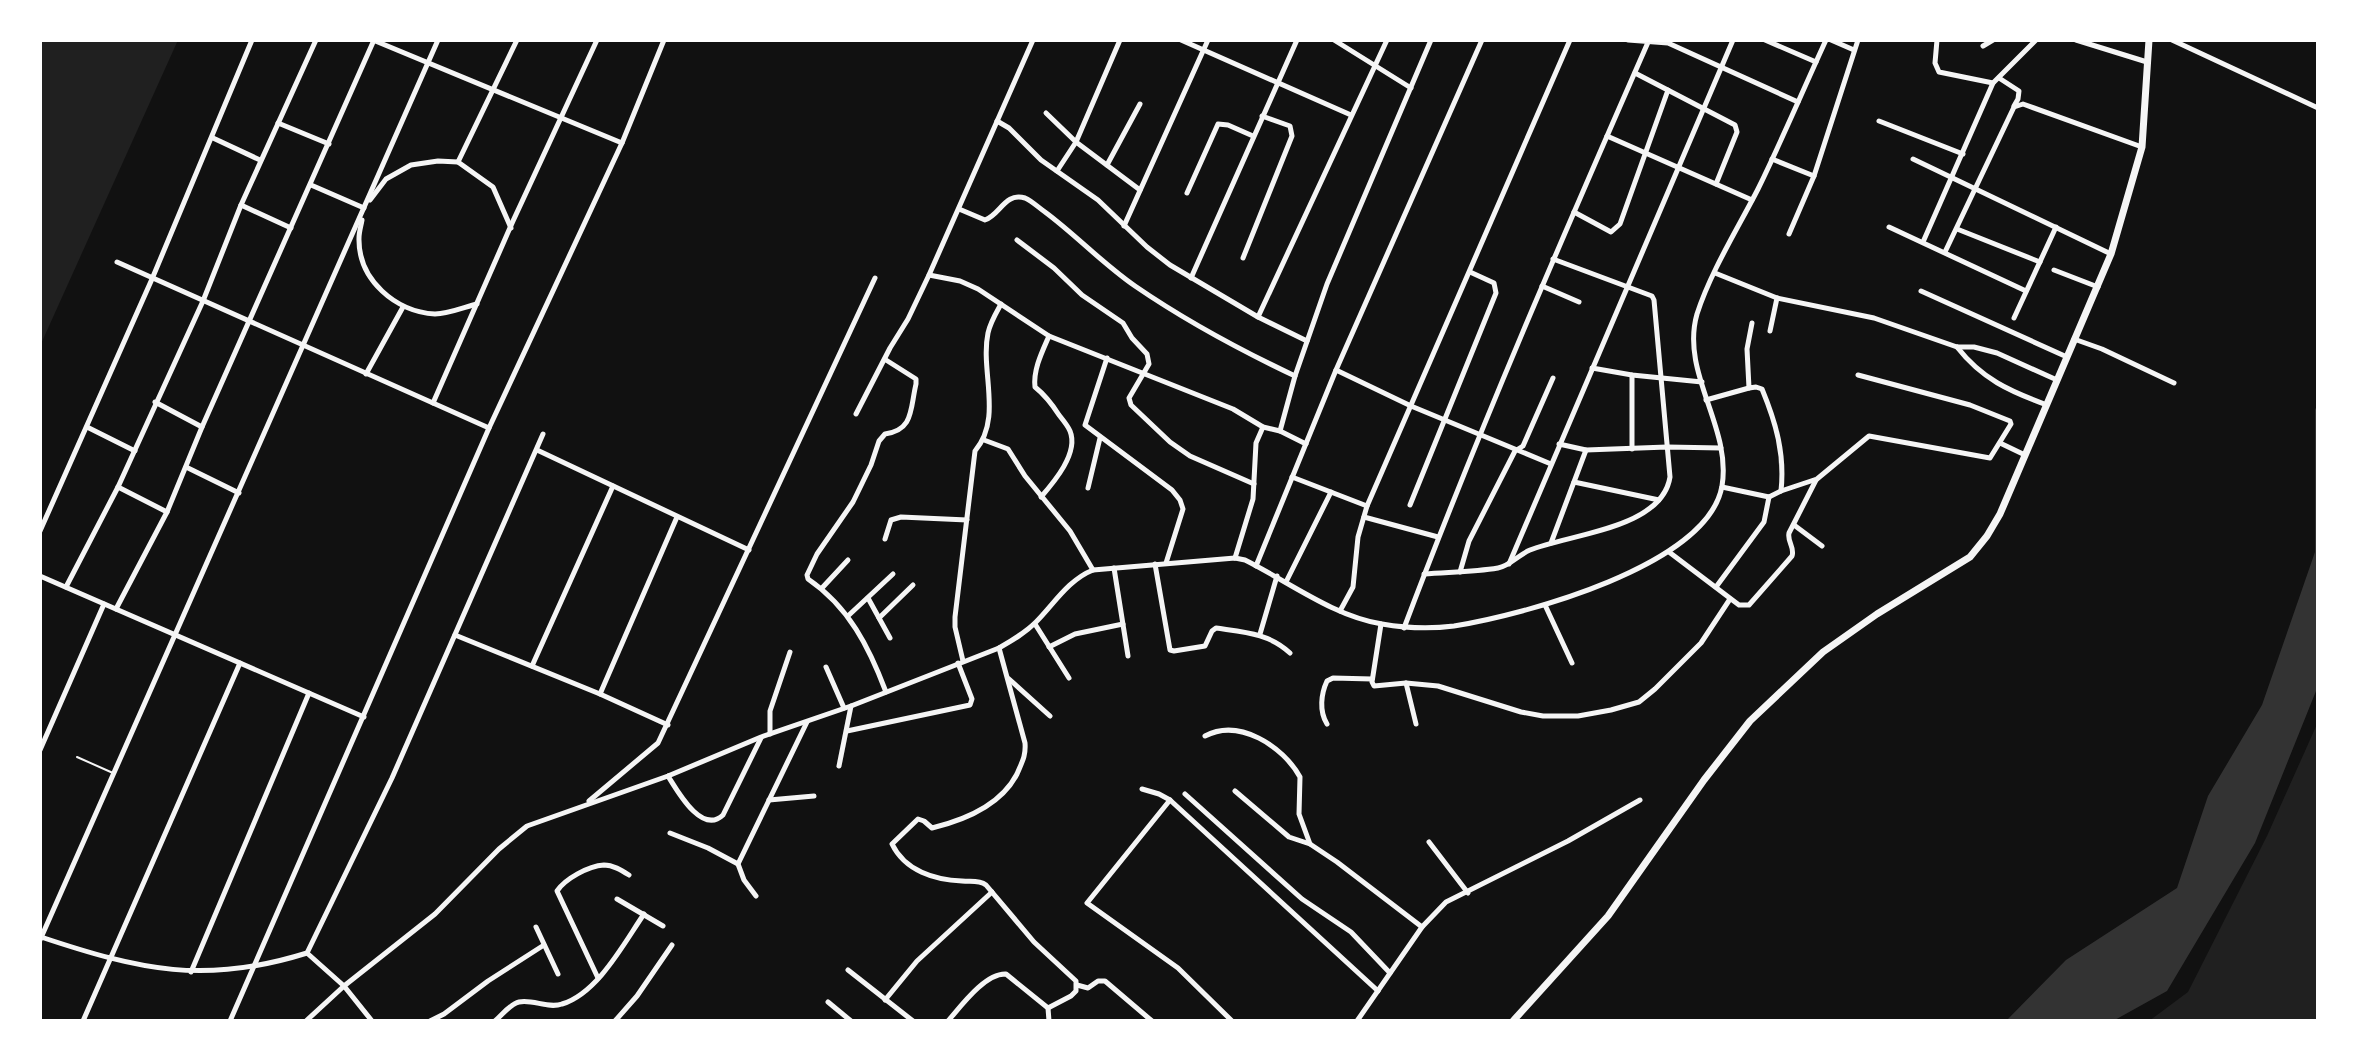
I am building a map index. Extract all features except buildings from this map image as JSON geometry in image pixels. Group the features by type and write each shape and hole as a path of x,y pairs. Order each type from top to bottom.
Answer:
{"main road":[{"path":"1513,1021 1608,916 1704,780 1750,721 1823,652 1877,614 1970,557 1987,536 2000,514 2111,254 2142,147 2149,40"}],"street":[{"path":"40,531 213,138 252,40"},
{"path":"66,587 135,451 203,301 260,160 316,40"},
{"path":"116,609 167,512 373,40 622,143"},
{"path":"438,40 40,938 109,960 191,972 279,962 307,953 392,778 543,434"},
{"path":"458,162 517,40"},
{"path":"433,403 597,40"},
{"path":"230,1021 489,428 622,143 664,40"},
{"path":"856,414 929,275 1033,40"},
{"path":"1057,171 1076,142 1120,40"},
{"path":"1181,40 1351,115"},
{"path":"1124,226 1208,40"},
{"path":"1191,278 1297,40"},
{"path":"1334,40 1411,88"},
{"path":"1258,317 1387,40"},
{"path":"1280,431 1295,376 1327,284 1431,40"},
{"path":"1256,566 1336,370 1482,40"},
{"path":"1340,611 1353,587 1358,537 1367,506 1570,40"},
{"path":"1628,40 1668,43 1798,102"},
{"path":"1404,628 1438,537 1553,259 1649,40"},
{"path":"1509,564 1733,40"},
{"path":"1765,40 1816,62"},
{"path":"306,1021 344,986 435,914 527,826 668,776 761,737 999,648 1035,624 1075,581 1093,570 1235,558 1277,576 1340,611 1404,628 1451,626 1545,605 1621,576 1669,552 1704,522 1722,487 1721,448 1695,352 1697,316 1828,40 1854,50"},
{"path":"1789,234 1814,176 1858,40"},
{"path":"1937,40 1935,63 1939,72 1993,83"},
{"path":"1983,46 1993,40"},
{"path":"1923,242 1993,83 2036,40"},
{"path":"2076,40 2148,62"},
{"path":"2172,40 2318,108"},
{"path":"1635,73 1728,120 1736,129 1716,184"},
{"path":"1945,252 2018,99 2019,91 1999,78"},
{"path":"1574,212 1611,232 1620,224 1668,90"},
{"path":"1107,165 1140,104"},
{"path":"2014,107 2023,104 2142,147"},
{"path":"1046,113 1076,142 1140,190"},
{"path":"1243,258 1292,136 1290,126 1262,116"},
{"path":"997,121 1009,128 1032,152 1098,200 1147,247 1191,278 1307,341"},
{"path":"1879,121 1963,154"},
{"path":"278,123 329,144"},
{"path":"1187,193 1218,124 1223,123 1253,136"},
{"path":"1607,136 1752,200"},
{"path":"213,138 260,160"},
{"path":"1772,159 1814,176"},
{"path":"1913,159 2111,254"},
{"path":"477,304 437,314 403,307 380,291 364,267 359,240 364,208 386,179 411,165 458,162 493,187 511,229"},
{"path":"311,185 364,208"},
{"path":"959,209 985,220 993,217 1007,201 1016,197 1026,199 1055,219 1134,286 1222,339 1295,376"},
{"path":"241,205 291,228"},
{"path":"1889,227 2026,291"},
{"path":"2014,318 2056,227"},
{"path":"1957,229 2040,262"},
{"path":"1017,240 1054,268 1082,295 1123,323 1147,354 1149,364 1129,398 1131,405 1170,442 1190,456 1254,484"},
{"path":"1424,574 1501,568 1528,551 1633,518 1661,500 1669,487 1652,296 1553,259"},
{"path":"117,262 489,428"},
{"path":"2054,270 2099,287"},
{"path":"1410,505 1496,293 1494,283 1470,272"},
{"path":"1715,273 1777,298 1874,318 1957,347 1974,347 1997,353 2057,380"},
{"path":"929,275 960,281 1049,336 1233,409 1263,427 1280,431 1306,444"},
{"path":"585,805 658,743 668,725 875,278"},
{"path":"1542,286 1579,302"},
{"path":"1921,291 2067,357"},
{"path":"1770,331 1777,298"},
{"path":"847,731 970,705 972,699 960,662 955,617 975,451 984,440 989,422 988,334 1001,304"},
{"path":"366,374 403,307"},
{"path":"1749,388 1747,349 1752,323"},
{"path":"1041,497 1062,471 1071,442 1071,433 1045,395 1035,387 1037,369 1049,336"},
{"path":"2074,339 2174,383"},
{"path":"1957,347 1969,363 1991,381 2047,405"},
{"path":"1107,358 1085,425 1172,490 1180,500 1183,509 1166,563"},
{"path":"886,360 916,379 907,425 900,431 885,434 879,441 853,502 817,554 807,577 849,615 865,641 886,692"},
{"path":"1592,368 1702,382"},
{"path":"1336,370 1411,406 1551,464"},
{"path":"1632,375 1632,449"},
{"path":"1722,487 1769,497 1817,479 1869,436 1989,459 2011,424 1970,405 1858,375"},
{"path":"1460,572 1469,541 1515,451 1523,446 1553,378"},
{"path":"1706,400 1749,388 1762,389 1782,450 1781,491"},
{"path":"155,402 202,427"},
{"path":"87,427 135,451"},
{"path":"1235,558 1248,521 1256,443 1263,427"},
{"path":"1088,488 1100,438"},
{"path":"984,440 1008,449 1041,497 1070,531 1093,570"},
{"path":"2000,443 2025,455"},
{"path":"1559,444 1586,450 1721,448"},
{"path":"537,450 749,550"},
{"path":"1551,544 1586,450"},
{"path":"186,467 239,493"},
{"path":"1292,477 1367,506"},
{"path":"1669,552 1730,599 1741,606 1749,605 1792,556 1793,548 1788,536 1817,479"},
{"path":"1574,482 1661,500"},
{"path":"532,666 613,486"},
{"path":"118,487 167,512"},
{"path":"1286,582 1331,492"},
{"path":"1716,587 1764,522 1769,497"},
{"path":"600,694 677,517"},
{"path":"885,539 891,520 901,517 967,520"},
{"path":"1364,517 1438,537"},
{"path":"1794,525 1822,546"},
{"path":"822,588 848,560"},
{"path":"1155,564 1172,651 1205,646 1216,628 1260,634 1290,653"},
{"path":"1114,568 1128,656"},
{"path":"849,615 893,574"},
{"path":"40,576 364,717"},
{"path":"1260,634 1277,576"},
{"path":"879,618 913,585"},
{"path":"868,598 890,638"},
{"path":"1381,624 1372,679 1374,686 1406,683 1438,686 1521,712 1543,716 1578,716 1639,702 1701,643 1730,599"},
{"path":"40,750 104,604"},
{"path":"1545,605 1572,663"},
{"path":"1035,624 1069,678"},
{"path":"1049,647 1075,634 1123,624"},
{"path":"455,635 668,725"},
{"path":"999,648 1026,755 1013,781 995,802 980,810 935,828 918,819 894,841 893,848 905,861 927,876 980,882 992,892 1034,942 1076,981 1076,991 1071,996 1048,1008"},
{"path":"770,734 770,711 790,652"},
{"path":"83,1021 240,663"},
{"path":"826,667 848,707 847,731 839,766"},
{"path":"1327,724 1322,706 1327,681 1333,678 1372,679"},
{"path":"1009,679 1050,716"},
{"path":"1406,683 1416,724"},
{"path":"191,972 309,693"},
{"path":"738,864 807,721"},
{"path":"1205,736 1216,730 1238,730 1265,741 1279,751 1300,777 1299,814 1310,844"},
{"path":"668,776 684,800 701,817 718,820 761,737"},
{"path":"1142,789 1170,800 1378,991"},
{"path":"1235,791 1289,837 1310,844 1337,862 1422,927"},
{"path":"1185,794 1302,899 1351,932 1390,973"},
{"path":"768,800 814,796"},
{"path":"1170,800 1087,903 1178,968 1232,1021"},
{"path":"1357,1021 1422,927 1446,902 1568,841 1640,800"},
{"path":"670,833 738,864 744,880 756,896"},
{"path":"1429,842 1468,893"},
{"path":"599,979 557,891 558,887 599,865 607,865 629,875"},
{"path":"885,1000 917,961 992,892"},
{"path":"617,899 663,926"},
{"path":"495,1021 510,1006 519,1002 557,1006 565,1003 599,979 644,914"},
{"path":"536,927 558,974"},
{"path":"430,1021 544,945"},
{"path":"615,1021 637,996 672,945"},
{"path":"307,953 344,986 372,1021"},
{"path":"848,970 913,1021"},
{"path":"948,1021 971,993 999,973 1006,974 1048,1008 1049,1021"},
{"path":"1077,985 1088,988 1098,981 1105,981 1152,1021"},
{"path":"828,1002 851,1021"}],"lane":[{"path":"77,757 114,773"}],"shaded area":[{"path":"40,40 178,40 40,346"},
{"path":"2318,403 2318,686 2255,843 2167,991 2113,1021 2006,1021 2066,960 2177,888 2208,796 2262,705 2315,552 2315,410"},
{"path":"2318,722 2318,1021 2149,1021 2188,992 2267,836"}]}
